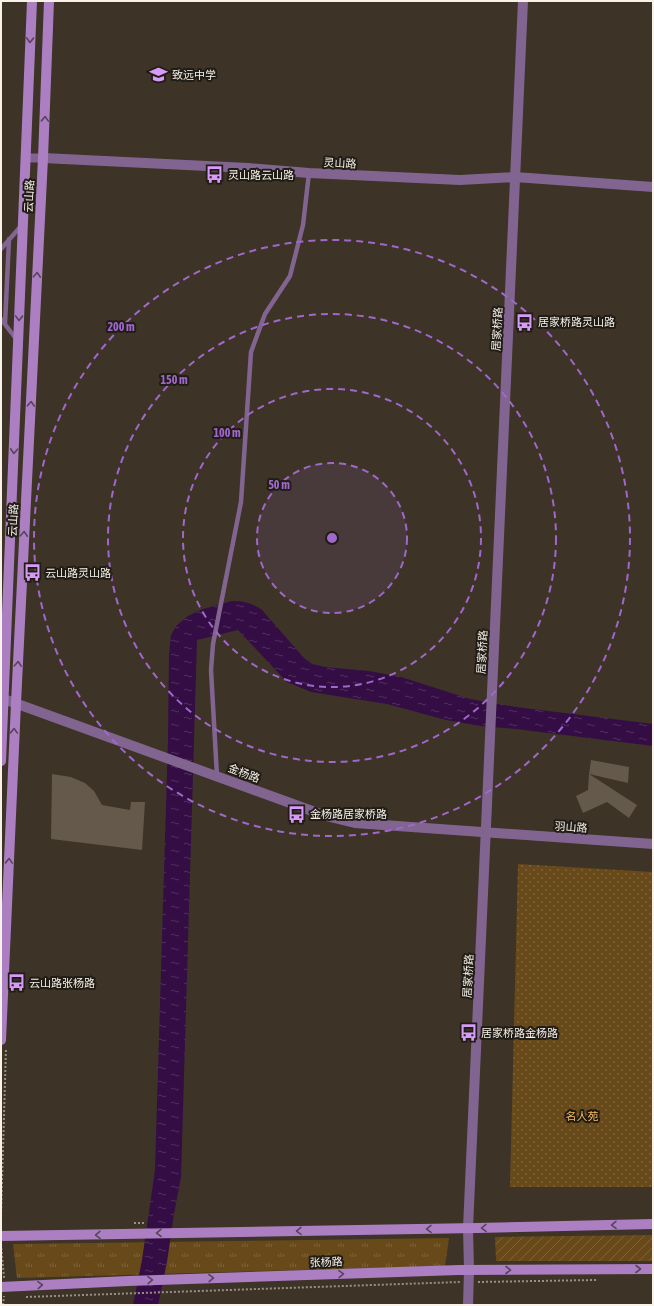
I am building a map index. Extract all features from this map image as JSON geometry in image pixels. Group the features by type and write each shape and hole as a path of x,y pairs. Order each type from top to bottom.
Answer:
{"main road":[{"name":"云山路","path":"1,761 2,699 24,223 32,1"},
{"name":"云山路","path":"1,1040 43,158 49,1"},
{"path":"1,1236 653,1224"},
{"name":"张杨路","path":"3,1292 128,1281 469,1270 653,1269"}],"street":[{"name":"居家桥路","path":"468,1305 468,1228 523,1"},
{"name":"灵山路","path":"26,158 248,168 309,173 460,180 515,177 653,187"},
{"name":"金杨路","path":"2,699 158,754 326,816 355,823 486,833"},
{"name":"羽山路","path":"486,833 653,844"}],"lane":[{"path":"217,776 211,670 213,644 225,590 241,502 251,352 266,314 290,276 303,225 309,173"},
{"path":"1,249 24,223"},
{"path":"5,324 9,239"},
{"path":"1,319 18,342"}],"path":[{"path":"1,1243 3,1305"},
{"path":"19,1297 468,1282 598,1280"}],"green space":[{"name":"名人苑","path":"518,864 653,872 653,1187 510,1187"},
{"path":"653,1235 653,1261 496,1261 495,1237"},
{"path":"449,1238 445,1266 17,1278 13,1244"}],"water":[{"path":"232,601 248,603 262,610 304,658 312,664 325,667 369,671 401,677 470,699 516,707 653,724 653,746 481,726 446,720 387,704 311,692 287,682 238,630 197,640 181,1177 167,1262 158,1305 133,1305 142,1260 155,1170 168,739 169,655 171,635 177,625 188,616 203,609"}],"building":[{"path":"591,760 629,767 628,783 589,774"},
{"path":"52,774 71,777 85,783 94,791 102,805 130,810 131,802 145,802 142,850 51,839"},
{"path":"589,774 637,805 629,818 607,802 583,813 576,796 588,790"}],"place":[{"name":"致远中学","path":"159,75"},
{"name":"灵山路云山路","path":"215,175"},
{"name":"居家桥路灵山路","path":"525,322"},
{"name":"云山路灵山路","path":"32,573"},
{"name":"金杨路居家桥路","path":"297,814"},
{"name":"云山路张杨路","path":"16,983"},
{"name":"居家桥路金杨路","path":"468,1033"}]}
